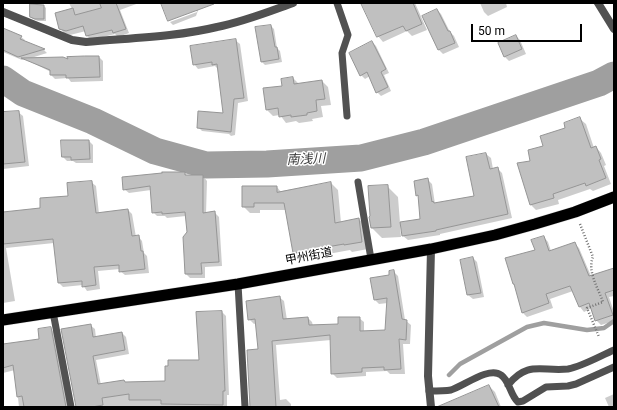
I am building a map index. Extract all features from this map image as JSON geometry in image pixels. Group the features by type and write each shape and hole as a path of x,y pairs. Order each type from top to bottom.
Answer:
{"highway":[{"name":"甲州街道","path":"3,320 238,284 431,249 495,235 535,224 575,212 614,197"}],"street":[{"path":"3,12 72,40 86,42 215,28 238,22 293,3"},
{"path":"598,3 614,29"},
{"path":"431,249 428,376 431,407"}],"lane":[{"path":"337,3 348,35 342,53 347,116"},
{"path":"358,182 371,259"},
{"path":"238,284 245,407"},
{"path":"53,312 71,407"},
{"path":"508,385 519,373 525,371 543,368 568,369 614,350"},
{"path":"429,391 451,390 482,376 495,373 501,374 505,378 514,398 518,402 523,401 546,387 576,384 614,367"}],"path":[{"path":"580,224 593,257 590,262 591,272 603,302 587,308 599,337"}],"building":[{"path":"100,3 116,3 126,29 113,33 112,30 86,36 83,26 66,31 59,29 55,13 73,8 75,15 101,8"},
{"path":"161,3 213,3 214,4 168,21"},
{"path":"361,3 413,3 422,24 406,31 403,26 377,37"},
{"path":"30,4 44,5 44,19 35,19 30,17"},
{"path":"437,9 455,43 438,50 422,16"},
{"path":"271,25 279,59 261,62 255,27"},
{"path":"3,28 22,36 20,39 45,49 18,57 3,50"},
{"path":"516,35 522,49 504,57 498,43"},
{"path":"236,39 244,98 234,99 231,132 197,128 198,111 223,113 217,64 212,65 212,62 193,65 190,46"},
{"path":"372,41 386,69 381,72 388,87 376,93 367,72 360,76 349,53"},
{"path":"99,56 100,77 66,78 66,75 50,75 50,70 21,58 63,57 68,59 67,57"},
{"path":"293,77 294,84 322,80 325,99 316,100 317,111 307,113 307,115 279,117 278,108 266,110 263,88 282,86 281,79"},
{"path":"19,111 25,162 3,164 3,112"},
{"path":"580,117 591,148 596,146 601,159 599,160 606,178 586,186 585,183 553,194 554,198 530,205 517,163 530,161 528,150 543,146 540,136 565,128 564,123"},
{"path":"61,140 89,140 90,159 71,160 71,157 62,157"},
{"path":"486,153 490,169 498,167 508,214 436,231 402,236 400,222 420,219 418,195 416,196 414,181 428,178 432,202 433,201 434,203 474,196 466,157"},
{"path":"162,172 185,172 185,175 203,175 203,213 215,211 219,262 201,263 202,274 185,274 183,237 187,232 185,212 162,214 162,212 152,213 150,186 123,190 122,177"},
{"path":"92,181 96,213 128,209 132,236 139,235 145,269 119,272 119,265 94,267 96,285 82,287 82,281 58,283 53,239 3,244 3,212 40,208 40,198 68,196 67,183"},
{"path":"331,182 335,223 359,218 362,242 293,253 284,203 254,203 254,207 242,207 242,186 277,186 277,192"},
{"path":"388,185 391,227 371,228 369,217 368,186"},
{"path":"544,236 549,251 575,242 589,276 614,268 614,290 605,293 613,315 595,321 589,303 579,307 570,286 546,294 549,303 522,313 505,258 535,250 531,240"},
{"path":"473,257 481,293 467,295 460,260"},
{"path":"394,270 402,319 407,320 406,340 399,339 401,369 384,370 384,367 362,368 362,372 331,374 330,335 272,341 276,407 250,407 247,350 258,349 255,319 248,320 246,301 280,296 283,319 308,317 309,325 338,324 338,317 360,317 360,331 385,330 387,298 374,300 370,278 389,275 389,271"},
{"path":"222,311 225,391 223,391 223,405 161,404 161,400 129,400 129,394 102,398 103,405 76,407 61,329 91,324 93,337 122,332 125,350 93,356 98,384 124,380 125,382 165,381 165,366 168,366 168,360 199,360 196,312"},
{"path":"51,327 66,407 24,407 22,396 17,397 13,365 3,368 3,344 39,339 38,329"},
{"path":"489,385 499,407 437,407"}],"waterway":[{"name":"南浅川","path":"3,79 23,93 93,121 155,151 206,165 267,164 361,158 424,142 599,83 614,75"},
{"path":"449,375 460,364 527,327 544,323 587,330 604,328 614,321"}]}
